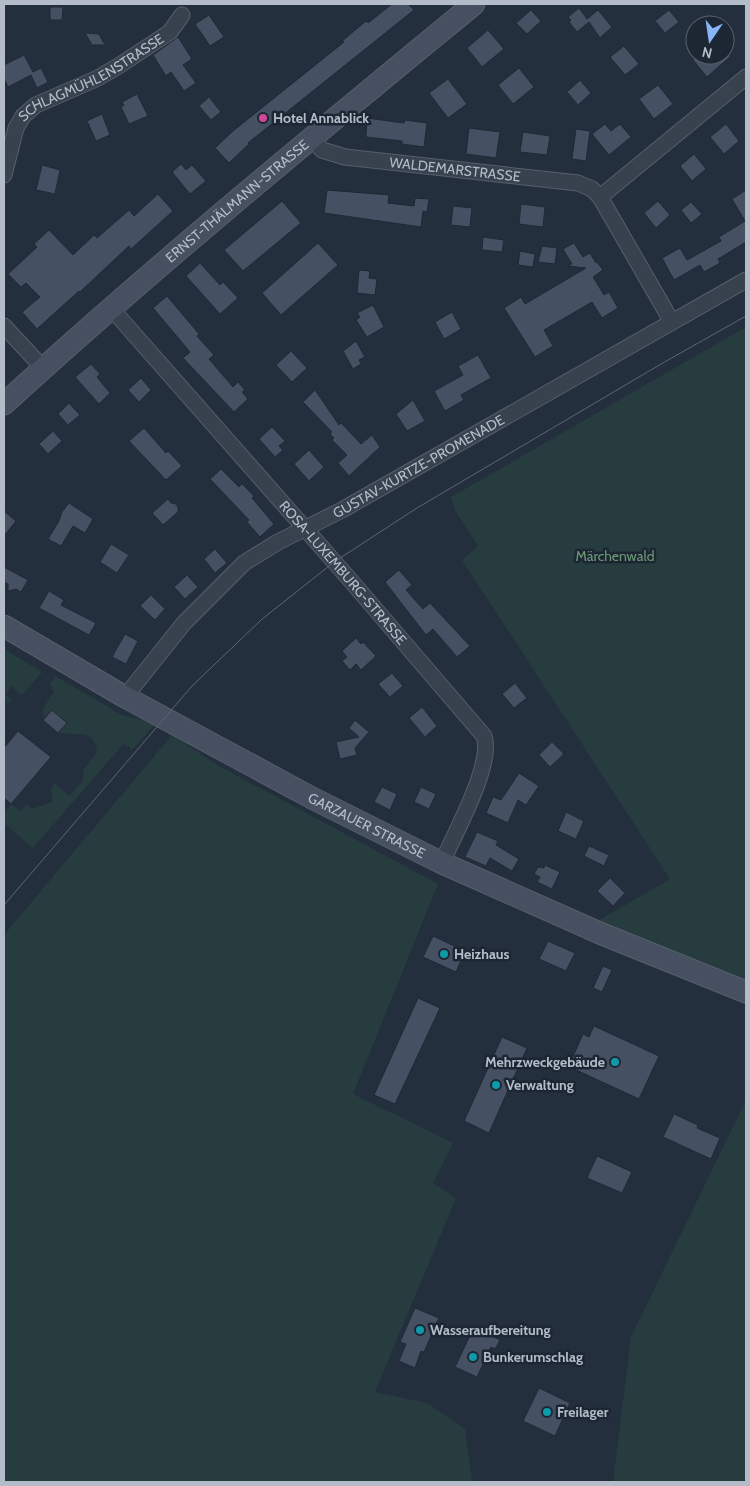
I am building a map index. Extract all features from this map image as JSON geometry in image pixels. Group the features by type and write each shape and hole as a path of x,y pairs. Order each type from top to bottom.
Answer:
{"street":[{"name":"ERNST-THÄLMANN-STRASSE","path":"4,404 111,308 311,138 474,4"},
{"name":"SCHLAGMÜHLENSTRASSE","path":"4,175 16,128 23,116 36,105 98,78 120,66 170,32 182,15"},
{"path":"600,197 746,76"},
{"name":"WALDEMARSTRASSE","path":"311,138 322,150 345,157 578,183 592,189 600,197 672,322"},
{"name":"GUSTAV-KURTZE-PROMENADE","path":"125,697 184,623 244,563 278,542 342,510 746,280"},
{"name":"ROSA-LUXEMBURG-STRASSE","path":"111,308 484,736 486,754 483,768 442,863"},
{"path":"4,326 43,368"},
{"name":"GARZAUER STRASSE","path":"4,626 125,697 312,798 442,863 602,934 746,992"}],"green space":[{"name":"Märchenwald","path":"746,327 746,987 596,922 670,879 462,560 478,546 456,512 451,497"},
{"path":"4,649 42,672 22,695 11,686 5,694 12,700 9,703 4,698"},
{"path":"55,676 122,715 150,722 154,725 132,750 124,743 33,848 4,823 4,813 11,804 21,811 26,804 32,809 52,802 50,790 55,783 69,796 82,782 84,769 95,755 97,748 92,738 85,735 58,733 67,722 52,710 44,718 42,710 54,692 50,684"},
{"path":"172,735 219,766 438,884 353,1094 453,1143 433,1183 456,1198 375,1392 427,1403 465,1429 472,1482 4,1482 4,935"},
{"path":"746,1100 746,1482 613,1482 631,1337"}],"building":[{"path":"392,4 408,4 414,10 248,143 229,163 215,148 233,131 344,42 342,41 366,21 368,23"},
{"path":"50,7 63,7 62,20 50,20"},
{"path":"579,8 587,19 598,10 612,27 600,38 589,22 577,32 569,22 571,20 568,17"},
{"path":"531,10 541,21 527,34 516,23"},
{"path":"669,10 679,22 665,33 655,21"},
{"path":"209,15 224,37 210,46 195,24"},
{"path":"488,30 504,49 482,67 467,48"},
{"path":"85,33 99,34 105,45 92,45"},
{"path":"178,37 192,59 183,65 196,83 184,91 171,72 166,76 153,55"},
{"path":"624,46 639,64 625,75 610,57"},
{"path":"24,55 33,72 41,68 48,82 37,88 31,75 8,87 4,79 4,65"},
{"path":"697,65 721,65 707,77"},
{"path":"519,68 534,87 513,104 498,85"},
{"path":"448,79 467,104 448,118 429,93"},
{"path":"580,80 591,93 578,105 567,92"},
{"path":"658,85 673,104 654,119 639,99"},
{"path":"137,94 148,116 129,124 121,107 124,105 122,102"},
{"path":"209,97 221,112 211,120 199,106"},
{"path":"102,114 110,135 96,141 87,121"},
{"path":"367,118 404,123 405,120 427,123 424,147 402,144 402,141 366,137"},
{"path":"605,124 611,131 620,124 631,137 609,155 592,134"},
{"path":"726,124 739,141 724,154 710,137"},
{"path":"469,128 500,132 496,158 466,154"},
{"path":"576,129 590,131 586,161 572,159"},
{"path":"523,132 550,136 547,155 520,152"},
{"path":"694,154 706,169 692,181 680,166"},
{"path":"181,164 186,170 192,165 206,181 190,194 172,172"},
{"path":"42,165 60,170 55,194 36,190"},
{"path":"327,190 389,195 388,203 414,206 415,198 429,199 427,212 423,211 421,227 324,213"},
{"path":"746,190 746,242 718,259 720,263 704,272 700,265 674,280 662,258 680,248 687,260 721,241 719,237 745,221 732,199"},
{"path":"158,194 173,211 131,249 129,246 37,329 22,312 40,297 26,283 21,287 8,274 37,247 34,244 49,230 73,255 94,235 97,238 129,210 134,216"},
{"path":"282,201 301,223 243,271 224,250"},
{"path":"658,201 670,215 656,228 644,213"},
{"path":"691,202 702,214 691,223 681,210"},
{"path":"521,204 545,207 543,227 519,224"},
{"path":"453,206 472,208 470,227 451,225"},
{"path":"483,237 504,240 502,252 482,250"},
{"path":"318,243 338,265 281,315 262,293"},
{"path":"574,243 583,257 590,253 603,270 593,277 604,295 609,292 618,308 602,318 592,302 544,330 553,346 535,357 504,308 521,297 525,304 586,268 568,266 572,264 563,249"},
{"path":"542,246 557,248 555,264 538,262"},
{"path":"520,251 535,254 533,267 518,265"},
{"path":"200,263 220,285 223,282 238,298 220,314 186,276"},
{"path":"359,270 370,271 369,278 377,279 375,295 357,293"},
{"path":"167,296 214,355 209,359 233,387 238,382 245,390 242,392 248,399 234,412 183,358 190,352 153,308"},
{"path":"373,305 384,327 367,337 356,320 360,317 357,313"},
{"path":"452,312 461,329 444,339 435,322"},
{"path":"356,341 365,357 359,360 361,364 353,369 343,351"},
{"path":"291,351 307,368 292,382 276,365"},
{"path":"478,355 491,378 461,395 464,400 445,411 434,391 463,375 458,366"},
{"path":"91,364 100,374 97,377 110,393 99,404 75,377"},
{"path":"141,378 151,390 139,402 128,390"},
{"path":"315,390 339,425 341,423 361,444 372,435 380,447 349,476 338,463 347,455 332,440 334,438 330,434 332,432 303,402"},
{"path":"413,400 425,421 407,431 396,414"},
{"path":"69,403 80,415 68,425 58,414"},
{"path":"272,427 285,441 279,446 283,450 275,457 259,439"},
{"path":"144,428 166,453 168,451 182,466 166,480 129,441"},
{"path":"53,431 62,441 48,454 39,444"},
{"path":"309,450 324,467 309,481 294,464"},
{"path":"221,469 239,487 242,484 254,496 252,498 274,524 260,537 247,522 249,520 210,479"},
{"path":"168,499 171,503 176,504 178,512 163,525 152,513"},
{"path":"69,503 93,519 85,533 73,526 61,546 48,539 62,512"},
{"path":"4,511 16,521 4,536"},
{"path":"111,544 129,555 117,573 100,562"},
{"path":"215,549 227,563 215,573 204,559"},
{"path":"4,567 28,580 21,592 16,589 8,591 8,584 4,582"},
{"path":"399,570 412,585 406,590 423,609 430,603 470,646 457,657 433,629 426,635 385,582"},
{"path":"187,575 198,587 185,599 174,587"},
{"path":"49,591 64,600 61,605 96,623 89,635 39,608"},
{"path":"151,595 165,609 155,620 140,606"},
{"path":"125,634 138,641 126,664 112,657"},
{"path":"356,638 361,644 363,642 376,656 361,670 356,664 350,670 342,661 347,657 342,651"},
{"path":"392,673 403,686 390,697 378,684"},
{"path":"515,683 527,698 514,708 502,694"},
{"path":"422,707 437,726 425,737 409,718"},
{"path":"52,710 67,723 58,733 43,720"},
{"path":"355,720 369,732 355,748 357,755 340,759 336,742 359,737 349,728"},
{"path":"18,731 51,757 11,804 4,798 4,748"},
{"path":"552,742 564,754 550,767 539,755"},
{"path":"519,773 539,786 526,805 518,800 508,823 486,813 493,797 501,800"},
{"path":"382,787 397,794 390,810 374,802"},
{"path":"421,787 436,794 429,809 414,802"},
{"path":"566,812 584,821 576,839 558,831"},
{"path":"477,832 498,841 496,845 519,859 512,871 490,858 486,866 465,857"},
{"path":"589,846 609,855 604,866 584,856"},
{"path":"545,865 560,872 552,889 537,882 540,877 534,874 538,867 544,868"},
{"path":"610,878 625,893 613,906 597,891"},
{"name":"Heizhaus","path":"433,936 465,951 456,972 423,957"},
{"path":"548,941 575,953 566,971 539,959"},
{"path":"603,966 612,970 602,992 593,988"},
{"path":"418,998 440,1008 395,1104 374,1095"},
{"name":"Mehrzweckgebäude","path":"594,1026 659,1056 639,1099 574,1069 577,1064 571,1061 583,1034 589,1037"},
{"name":"Verwaltung","path":"502,1037 527,1048 489,1133 464,1121"},
{"path":"674,1114 698,1125 697,1128 720,1138 711,1159 663,1137"},
{"path":"597,1156 632,1172 622,1193 587,1178"},
{"name":"Wasseraufbereitung","path":"415,1308 439,1318 424,1352 421,1351 415,1368 399,1361 406,1344 400,1342"},
{"name":"Bunkerumschlag","path":"474,1327 500,1340 495,1349 491,1347 477,1377 455,1367"},
{"name":"Freilager","path":"539,1388 570,1403 555,1436 523,1421"}],"tram line":[{"path":"4,905 192,686 261,620 334,562 417,508 746,316"}],"place":[{"name":"Hotel Annablick","path":"263,118"},
{"name":"Heizhaus","path":"444,954"},
{"name":"Mehrzweckgebäude","path":"615,1062"},
{"name":"Verwaltung","path":"496,1085"},
{"name":"Wasseraufbereitung","path":"420,1330"},
{"name":"Bunkerumschlag","path":"473,1357"},
{"name":"Freilager","path":"547,1412"}]}
